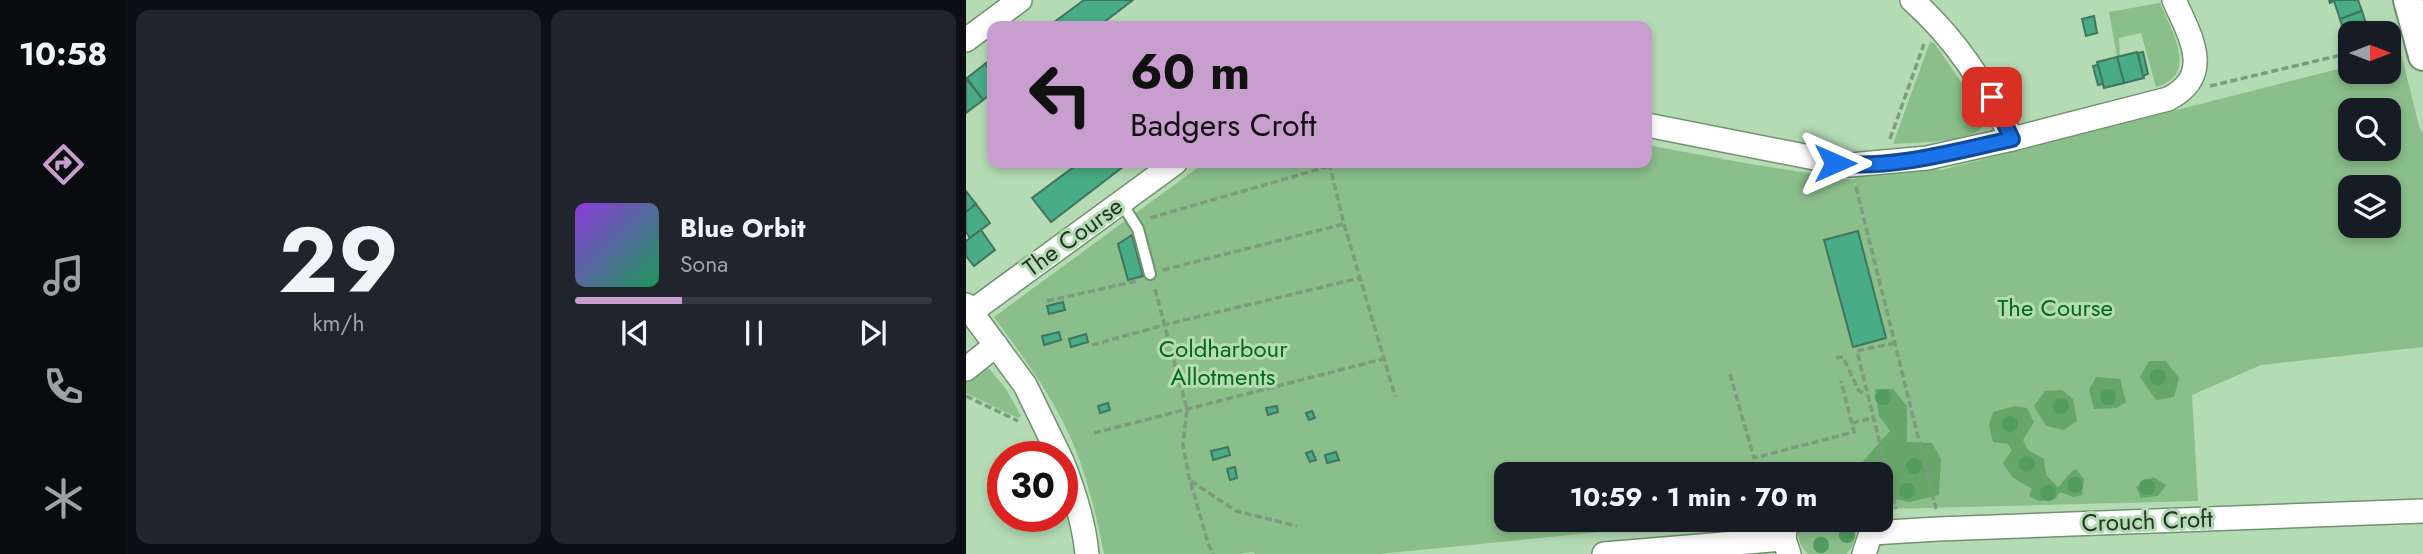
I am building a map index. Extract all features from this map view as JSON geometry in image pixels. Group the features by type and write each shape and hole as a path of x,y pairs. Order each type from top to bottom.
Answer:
{"street":[{"path":"992,21 1020,0"},
{"path":"1912,0 1933,18 1964,55 1992,97 2012,139"},
{"path":"1652,126 1850,165 1927,158 2012,139 2175,95 2190,81 2196,65 2192,41 2174,0"},
{"path":"2408,0 2421,43"},
{"path":"966,40 987,24"},
{"name":"The Course","path":"968,308 1168,168"},
{"path":"968,308 1025,385 1053,441"},
{"path":"966,369 996,345"},
{"path":"1078,510 1087,554"},
{"name":"Crouch Croft","path":"1867,536 1938,529 2423,511"},
{"path":"1604,554 1786,538"}],"lane":[{"path":"1121,202 1134,223 1151,276"}],"path":[{"path":"1882,162 1933,18"},
{"path":"2202,89 2338,57"},
{"path":"1850,165 1936,508 1938,529"},
{"path":"1134,223 1319,168"},
{"path":"1330,168 1395,396"},
{"path":"1047,301 1151,276 1344,223"},
{"path":"1151,276 1188,409 1183,445 1190,480 1213,554"},
{"path":"1092,345 1360,278"},
{"path":"1895,342 1857,351 1902,531"},
{"path":"1836,358 1843,357 1859,391 1868,396"},
{"path":"1094,433 1383,359"},
{"path":"1730,374 1755,458 1810,441 1854,432 1841,381"},
{"path":"966,396 1040,441"},
{"path":"1852,424 1873,418"},
{"path":"1190,480 1236,511 1297,526"}],"green space":[{"path":"2160,3 2175,38 2180,62 2177,73 2169,81 2156,87 2141,33 2119,38 2120,56 2117,57 2109,12"},
{"path":"1930,42 1934,43 1985,116 1984,124 1978,131 1961,138 1893,144"},
{"name":"Coldharbour Allotments","path":"2401,53 2423,134 2423,347 2261,365 2192,395 2198,501 1893,509 1893,462 1494,462 1494,532 1600,532 1379,554 1104,554 1078,455 1078,441 1072,441 1039,380 994,317 1197,168 1652,168 1652,146 1853,180 1899,160 1941,170 2338,69 2338,84 2401,84"},
{"path":"2149,361 2166,361 2179,378 2174,397 2156,400 2140,377"},
{"path":"987,366 1006,389 1021,416 1018,418 966,393 966,380"},
{"path":"2096,377 2120,379 2126,402 2117,408 2094,409 2089,390"},
{"path":"1875,389 1893,389 1907,406 1907,442 1932,443 1941,459 1939,495 1909,502 1893,499 1893,462 1862,462 1890,431 1879,416"},
{"path":"2062,390 2073,399 2077,421 2064,430 2046,426 2034,406 2045,391"},
{"path":"2015,406 2027,408 2034,422 2023,440 2028,450 2044,459 2046,475 2058,487 2076,469 2084,479 2082,495 2073,497 2060,492 2055,499 2039,501 2029,496 2032,489 2012,477 2003,463 2012,450 2008,444 1993,442 1989,425 1993,412"},
{"path":"2153,477 2166,485 2158,496 2141,498 2136,487"},
{"path":"1798,532 1856,533 1846,554 1808,554 1798,538"}],"building":[{"path":"1084,0 1133,0 1106,21 1056,21"},
{"path":"2329,0 2358,0 2362,11 2340,19 2334,1 2330,3"},
{"path":"2362,11 2365,21 2341,21"},
{"path":"2094,16 2097,33 2086,36 2082,19"},
{"path":"2137,52 2144,78 2124,83 2117,57"},
{"path":"2143,52 2148,74 2143,76 2138,53"},
{"path":"2117,57 2124,83 2104,88 2097,62"},
{"path":"985,64 987,97 983,100 967,78"},
{"path":"2098,65 2103,84 2098,85 2093,66"},
{"path":"966,78 983,100 966,113"},
{"path":"1072,168 1121,168 1051,222 1032,198"},
{"path":"966,191 976,204 966,212"},
{"path":"976,204 990,223 970,238 966,232 966,212"},
{"path":"981,230 995,250 974,266 966,256 966,241"},
{"path":"1858,231 1886,338 1853,347 1824,240"},
{"path":"1132,235 1143,276 1128,280 1118,244"},
{"path":"1063,302 1065,310 1049,314 1047,306"},
{"path":"1059,332 1061,340 1044,345 1042,336"},
{"path":"1086,334 1088,342 1071,347 1069,339"},
{"path":"1108,403 1110,410 1100,413 1098,406"},
{"path":"1277,406 1278,412 1268,415 1266,408"},
{"path":"1312,411 1315,418 1309,420 1306,413"},
{"path":"1228,447 1230,455 1213,460 1211,451"},
{"path":"1312,451 1316,460 1310,462 1306,453"},
{"path":"1336,452 1339,460 1327,463 1325,455"},
{"path":"1235,467 1237,478 1230,480 1227,469"}],"route":[{"path":"1835,163 1850,165 1927,158 2012,139 1992,97"}]}
